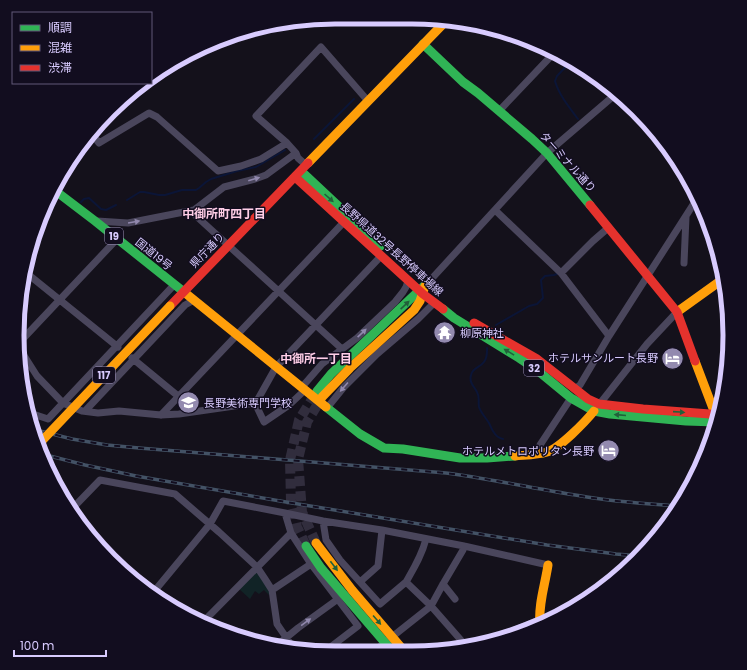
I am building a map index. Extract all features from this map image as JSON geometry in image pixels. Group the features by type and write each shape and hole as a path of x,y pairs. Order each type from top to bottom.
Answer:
{"main road":[{"name":"県庁通り","path":"43,440 441,26"},
{"name":"ターミナル通り","path":"422,44 463,82 532,139 546,153 569,179 677,312 714,408"},
{"name":"長野県道32号長野停車場線","path":"301,171 344,222 408,281 422,291 441,300 480,327 538,359 573,394"},
{"name":"長野県道32号長野停車場線","path":"301,171 434,303 454,318 573,394 588,399 597,407 610,414 659,419 711,417"},
{"name":"国道19号","path":"58,193 237,334 360,434 384,448 403,449 460,458 487,458 548,452 558,446 580,427 597,407"},
{"path":"677,312 718,283"},
{"path":"320,394 331,374 422,291"},
{"path":"316,543 389,640 391,646"},
{"path":"306,546 321,568 389,640 397,646"},
{"path":"540,618 541,602 548,565"}],"street":[{"path":"301,171 296,153 287,143 256,116 321,47 368,101"},
{"path":"499,111 551,56"},
{"path":"422,291 546,153 612,97"},
{"path":"95,138 99,143 149,113 157,117 218,172 261,159 287,143"},
{"path":"95,221 128,223 194,210 224,187 266,175 296,153"},
{"path":"537,454 540,445 580,385 609,336 694,204"},
{"path":"194,210 195,215 228,246 342,349"},
{"path":"495,210 561,273 609,336"},
{"path":"684,263 686,216"},
{"path":"161,415 344,222"},
{"path":"561,273 608,228"},
{"path":"24,338 117,239"},
{"path":"25,357 37,376 63,403 82,411 98,413 120,411 161,415 179,414 254,403 258,399 276,367 381,256"},
{"path":"30,276 117,347"},
{"path":"254,403 264,422 289,405 304,389 322,364 357,338 395,302 403,292 408,281"},
{"path":"35,415 48,419 174,285"},
{"path":"85,411 185,305 194,300"},
{"path":"328,408 344,387 372,358 418,319 434,303"},
{"path":"597,407 647,344 677,312"},
{"path":"133,359 178,396"},
{"path":"75,506 100,480 175,494 257,567 272,590 277,624 289,642"},
{"path":"156,589 210,524 223,501 323,521 382,530 464,546 548,565"},
{"path":"285,513 291,533 311,564 358,626 332,646"},
{"path":"323,521 326,540 340,560 380,604 406,582 418,561 426,539"},
{"path":"360,582 378,566 382,530"},
{"path":"207,618 291,533"},
{"path":"381,646 431,606 464,546"},
{"path":"272,590 311,564"},
{"path":"406,582 431,606 462,642"},
{"path":"443,584 455,599"},
{"path":"282,641 338,599"}],"shaded area":[{"path":"257,571 270,591 269,595 264,590 259,594 255,591 250,599 238,588"}],"waterway":[{"path":"567,65 557,76 555,81 562,96 578,119"},
{"path":"314,139 354,99"},
{"path":"127,200 140,192 165,195 182,190 196,190 211,179 256,167 285,150"},
{"path":"81,202 84,199 89,198 101,209 106,210 116,205"},
{"path":"496,325 529,306 537,304 543,298 541,280 545,276 557,274"},
{"path":"487,348 485,360 474,369 471,375 471,380 478,394 479,407 481,411 494,433 503,439"}],"tunnel":[{"path":"306,546 297,527 291,501 290,460 299,420 317,391"},
{"path":"316,543 302,512 298,459 307,422 322,397"}],"railway":[{"path":"40,431 72,439 107,445 446,473 599,499 672,506"},
{"path":"49,456 136,476 286,502 547,545 632,555"}],"traffic: fast":[{"path":"423,44 463,82 478,93 547,153 590,205"},
{"path":"301,171 381,246"},
{"path":"58,193 184,292"},
{"path":"317,391 331,374 424,286"},
{"path":"443,309 454,318 537,370 571,398 594,411 610,414 710,422"},
{"path":"326,407 360,434 384,448 403,449 460,458 515,456"},
{"path":"306,546 321,568 388,646"}],"traffic: slow":[{"path":"308,163 441,26"},
{"path":"677,312 718,282"},
{"path":"322,397 350,368 414,310 420,301 425,286"},
{"path":"184,292 326,407"},
{"path":"43,440 170,306"},
{"path":"695,361 713,410"},
{"path":"515,456 539,454 552,450 572,434 594,411"},
{"path":"316,543 352,590 400,646"},
{"path":"540,618 541,602 548,565"}],"traffic: jam":[{"path":"170,306 308,163"},
{"path":"295,177 423,294 443,309"},
{"path":"590,205 677,312 695,361"},
{"path":"474,323 537,359 588,399 599,404 710,414"}],"place":[{"name":"柳原神社","path":"445,333"},
{"name":"ホテルサンルート長野","path":"673,358"},
{"name":"長野美術専門学校","path":"189,403"},
{"name":"ホテルメトロポリタン長野","path":"609,451"}],"district":[{"name":"中御所町四丁目","path":"224,213"},
{"name":"中御所一丁目","path":"316,358"}]}
